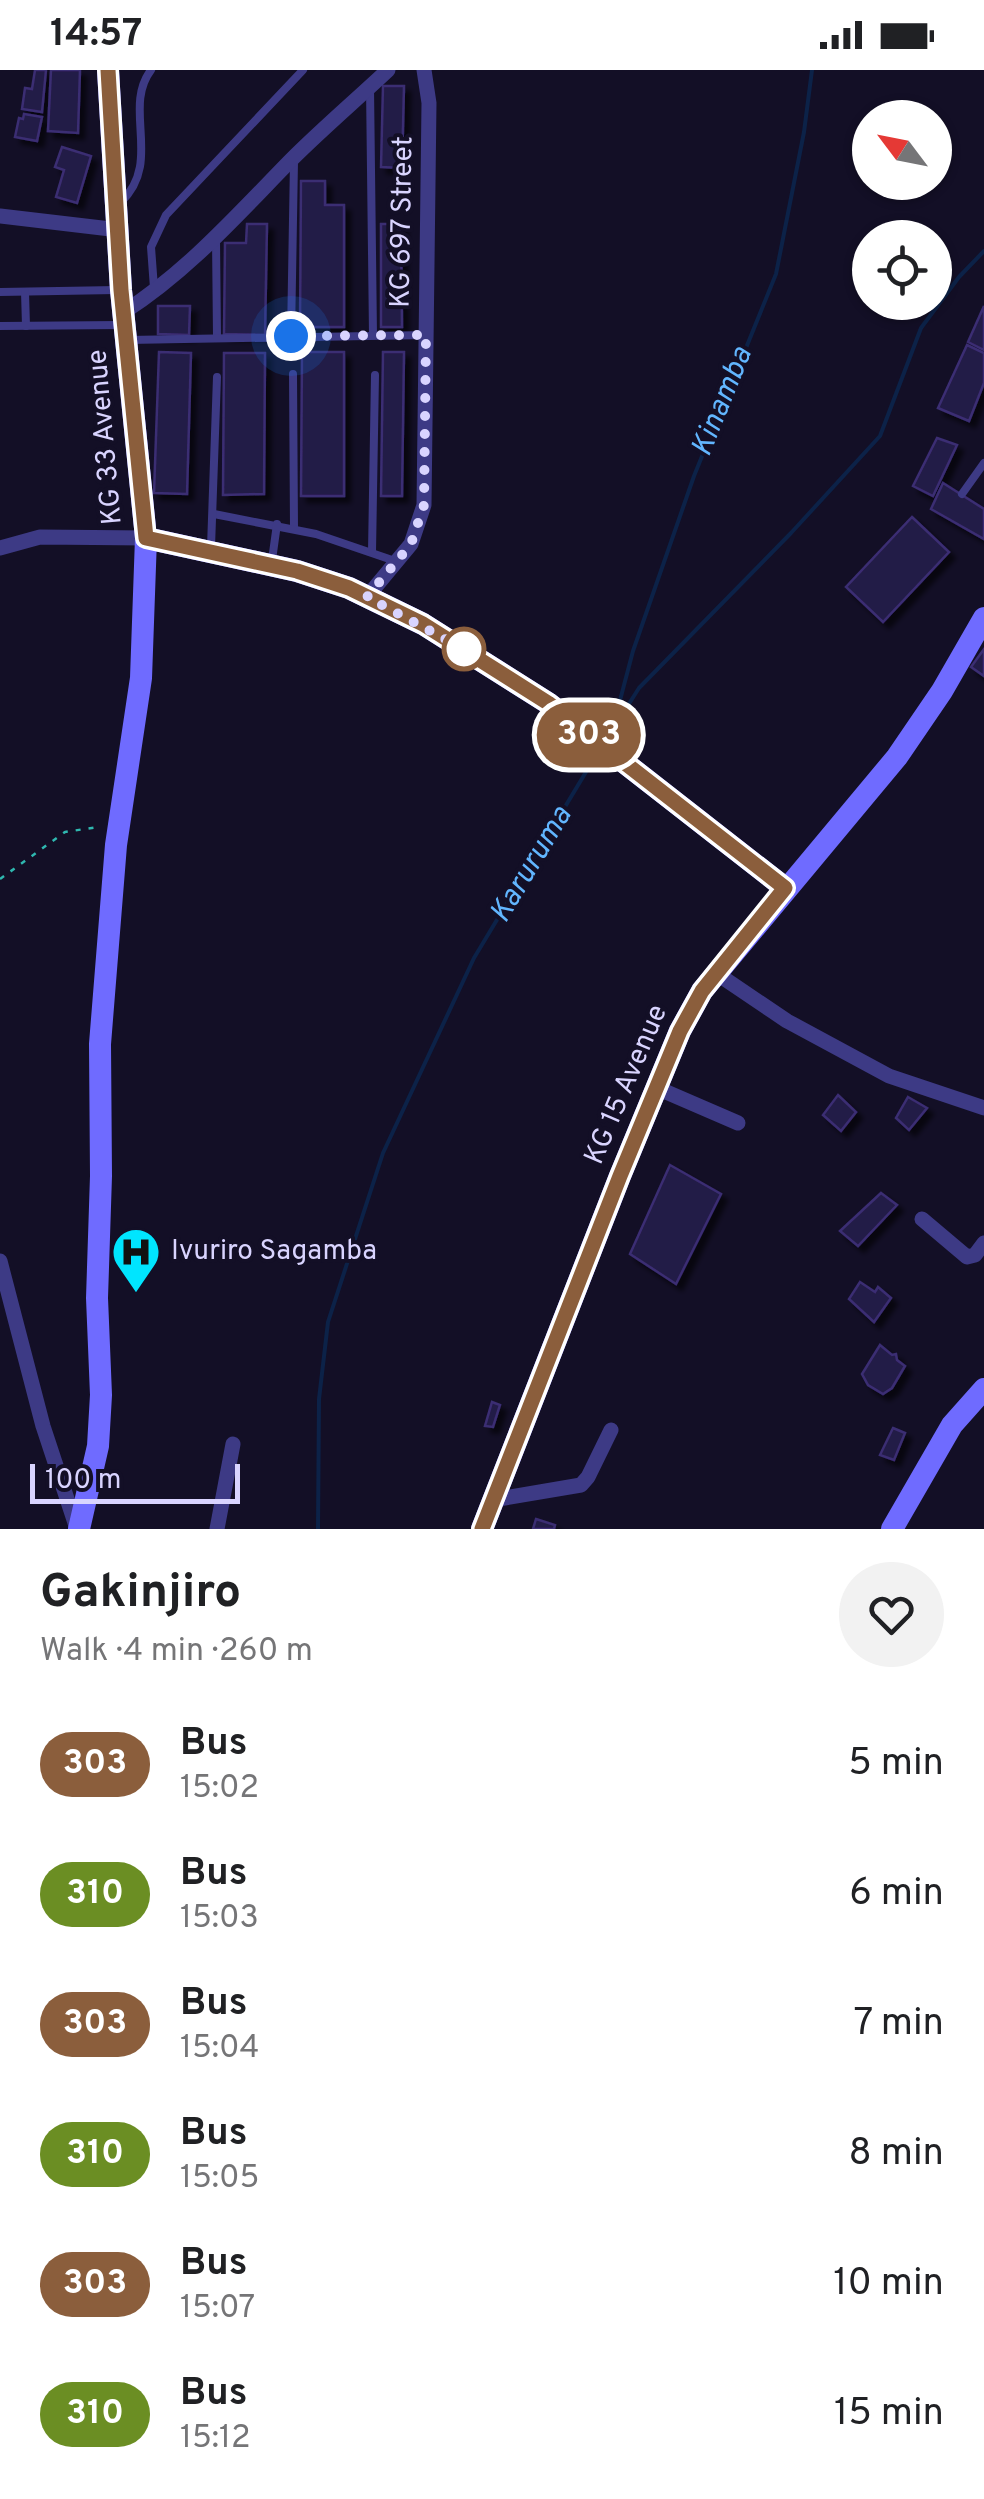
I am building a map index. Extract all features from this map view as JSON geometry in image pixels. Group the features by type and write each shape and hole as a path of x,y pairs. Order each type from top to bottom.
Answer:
{"main road":[{"name":"KG 33 Avenue","path":"108,70 124,317 146,538 272,564 349,588 449,640 548,703 785,888"},
{"path":"78,1529 98,1446 100,1044 120,823 141,678 146,538"},
{"name":"KG 15 Avenue","path":"482,1529 680,1031 702,991 897,757 942,691 984,618"},
{"path":"892,1529 952,1425 984,1388"}],"street":[{"path":"124,317 216,239 294,158 388,70"},
{"name":"KG 697 Street","path":"367,597 411,544 424,505 429,102 424,70"},
{"path":"0,216 120,230"},
{"path":"0,548 40,537 146,538"},
{"path":"716,973 787,1021 889,1076 984,1108"},
{"path":"657,1088 738,1123"},
{"path":"922,1220 967,1257 974,1256 984,1243"},
{"path":"0,1261 43,1426 78,1529"},
{"path":"493,1500 581,1485 611,1430"},
{"path":"217,1529 233,1444"}],"lane":[{"path":"117,205 140,176 142,89 151,70"},
{"path":"155,293 150,246 166,216 303,70"},
{"path":"370,87 373,335"},
{"path":"291,336 294,158"},
{"path":"216,239 217,337"},
{"path":"0,292 25,292 217,337 426,335"},
{"path":"25,292 26,326"},
{"path":"0,326 124,317"},
{"path":"293,374 294,528"},
{"path":"372,552 375,375"},
{"path":"211,551 217,377"},
{"path":"962,494 984,463"},
{"path":"214,514 294,528 398,562"},
{"path":"272,564 277,524"}],"path":[{"path":"0,879 65,832 120,823"}],"building":[{"path":"35,70 46,70 42,112 22,109 25,88 32,89"},
{"path":"51,70 80,70 78,133 48,131"},
{"path":"383,86 404,86 402,168 381,167"},
{"path":"24,114 42,117 37,141 15,137 19,118 23,119"},
{"path":"62,147 91,156 77,203 56,197 64,170 55,167"},
{"path":"301,181 325,181 325,205 344,205 344,327 300,327"},
{"path":"247,224 267,224 265,335 224,334 225,243 246,243"},
{"path":"381,224 401,224 402,327 381,327"},
{"path":"158,306 190,306 189,335 158,334"},
{"path":"984,306 984,350 968,342"},
{"path":"967,345 984,353 984,383 969,421 938,408"},
{"path":"159,352 191,353 187,494 154,493"},
{"path":"302,352 344,352 344,496 301,496"},
{"path":"383,352 404,352 402,496 381,496"},
{"path":"224,353 265,353 264,494 223,495"},
{"path":"937,438 957,445 933,496 913,486"},
{"path":"943,483 984,509 984,539 931,509"},
{"path":"912,517 949,552 883,622 846,587"},
{"path":"984,649 984,676 971,667"},
{"path":"838,1095 856,1112 841,1131 823,1115"},
{"path":"908,1097 927,1108 909,1130 896,1118"},
{"path":"670,1165 721,1194 676,1284 630,1254"},
{"path":"881,1193 897,1205 858,1246 840,1231"},
{"path":"860,1282 875,1292 878,1287 891,1298 874,1322 849,1299"},
{"path":"880,1345 896,1354 905,1366 892,1388 883,1394 868,1385 862,1374"},
{"path":"492,1402 500,1405 493,1427 485,1426"},
{"path":"893,1428 905,1433 894,1460 880,1455"},
{"path":"536,1519 555,1525 554,1529 533,1529"}],"waterway":[{"name":"Kinamba","path":"614,723 633,651 694,476 776,274 812,70"},
{"name":"Karuruma","path":"606,740 639,688 880,436 921,328 984,251"},
{"name":"Karuruma","path":"318,1529 319,1399 328,1322 383,1153 474,958 598,752"}],"bus line":[{"name":"303","path":"108,70 121,290 146,538 297,571 349,588 423,624 548,703 785,888 702,991 680,1031 482,1529"}],"place":[{"name":"Ivuriro Sagamba","path":"136,1294"}],"route":[{"path":"291,336 426,335 424,505 411,544 367,597 473,654 464,649"}]}
